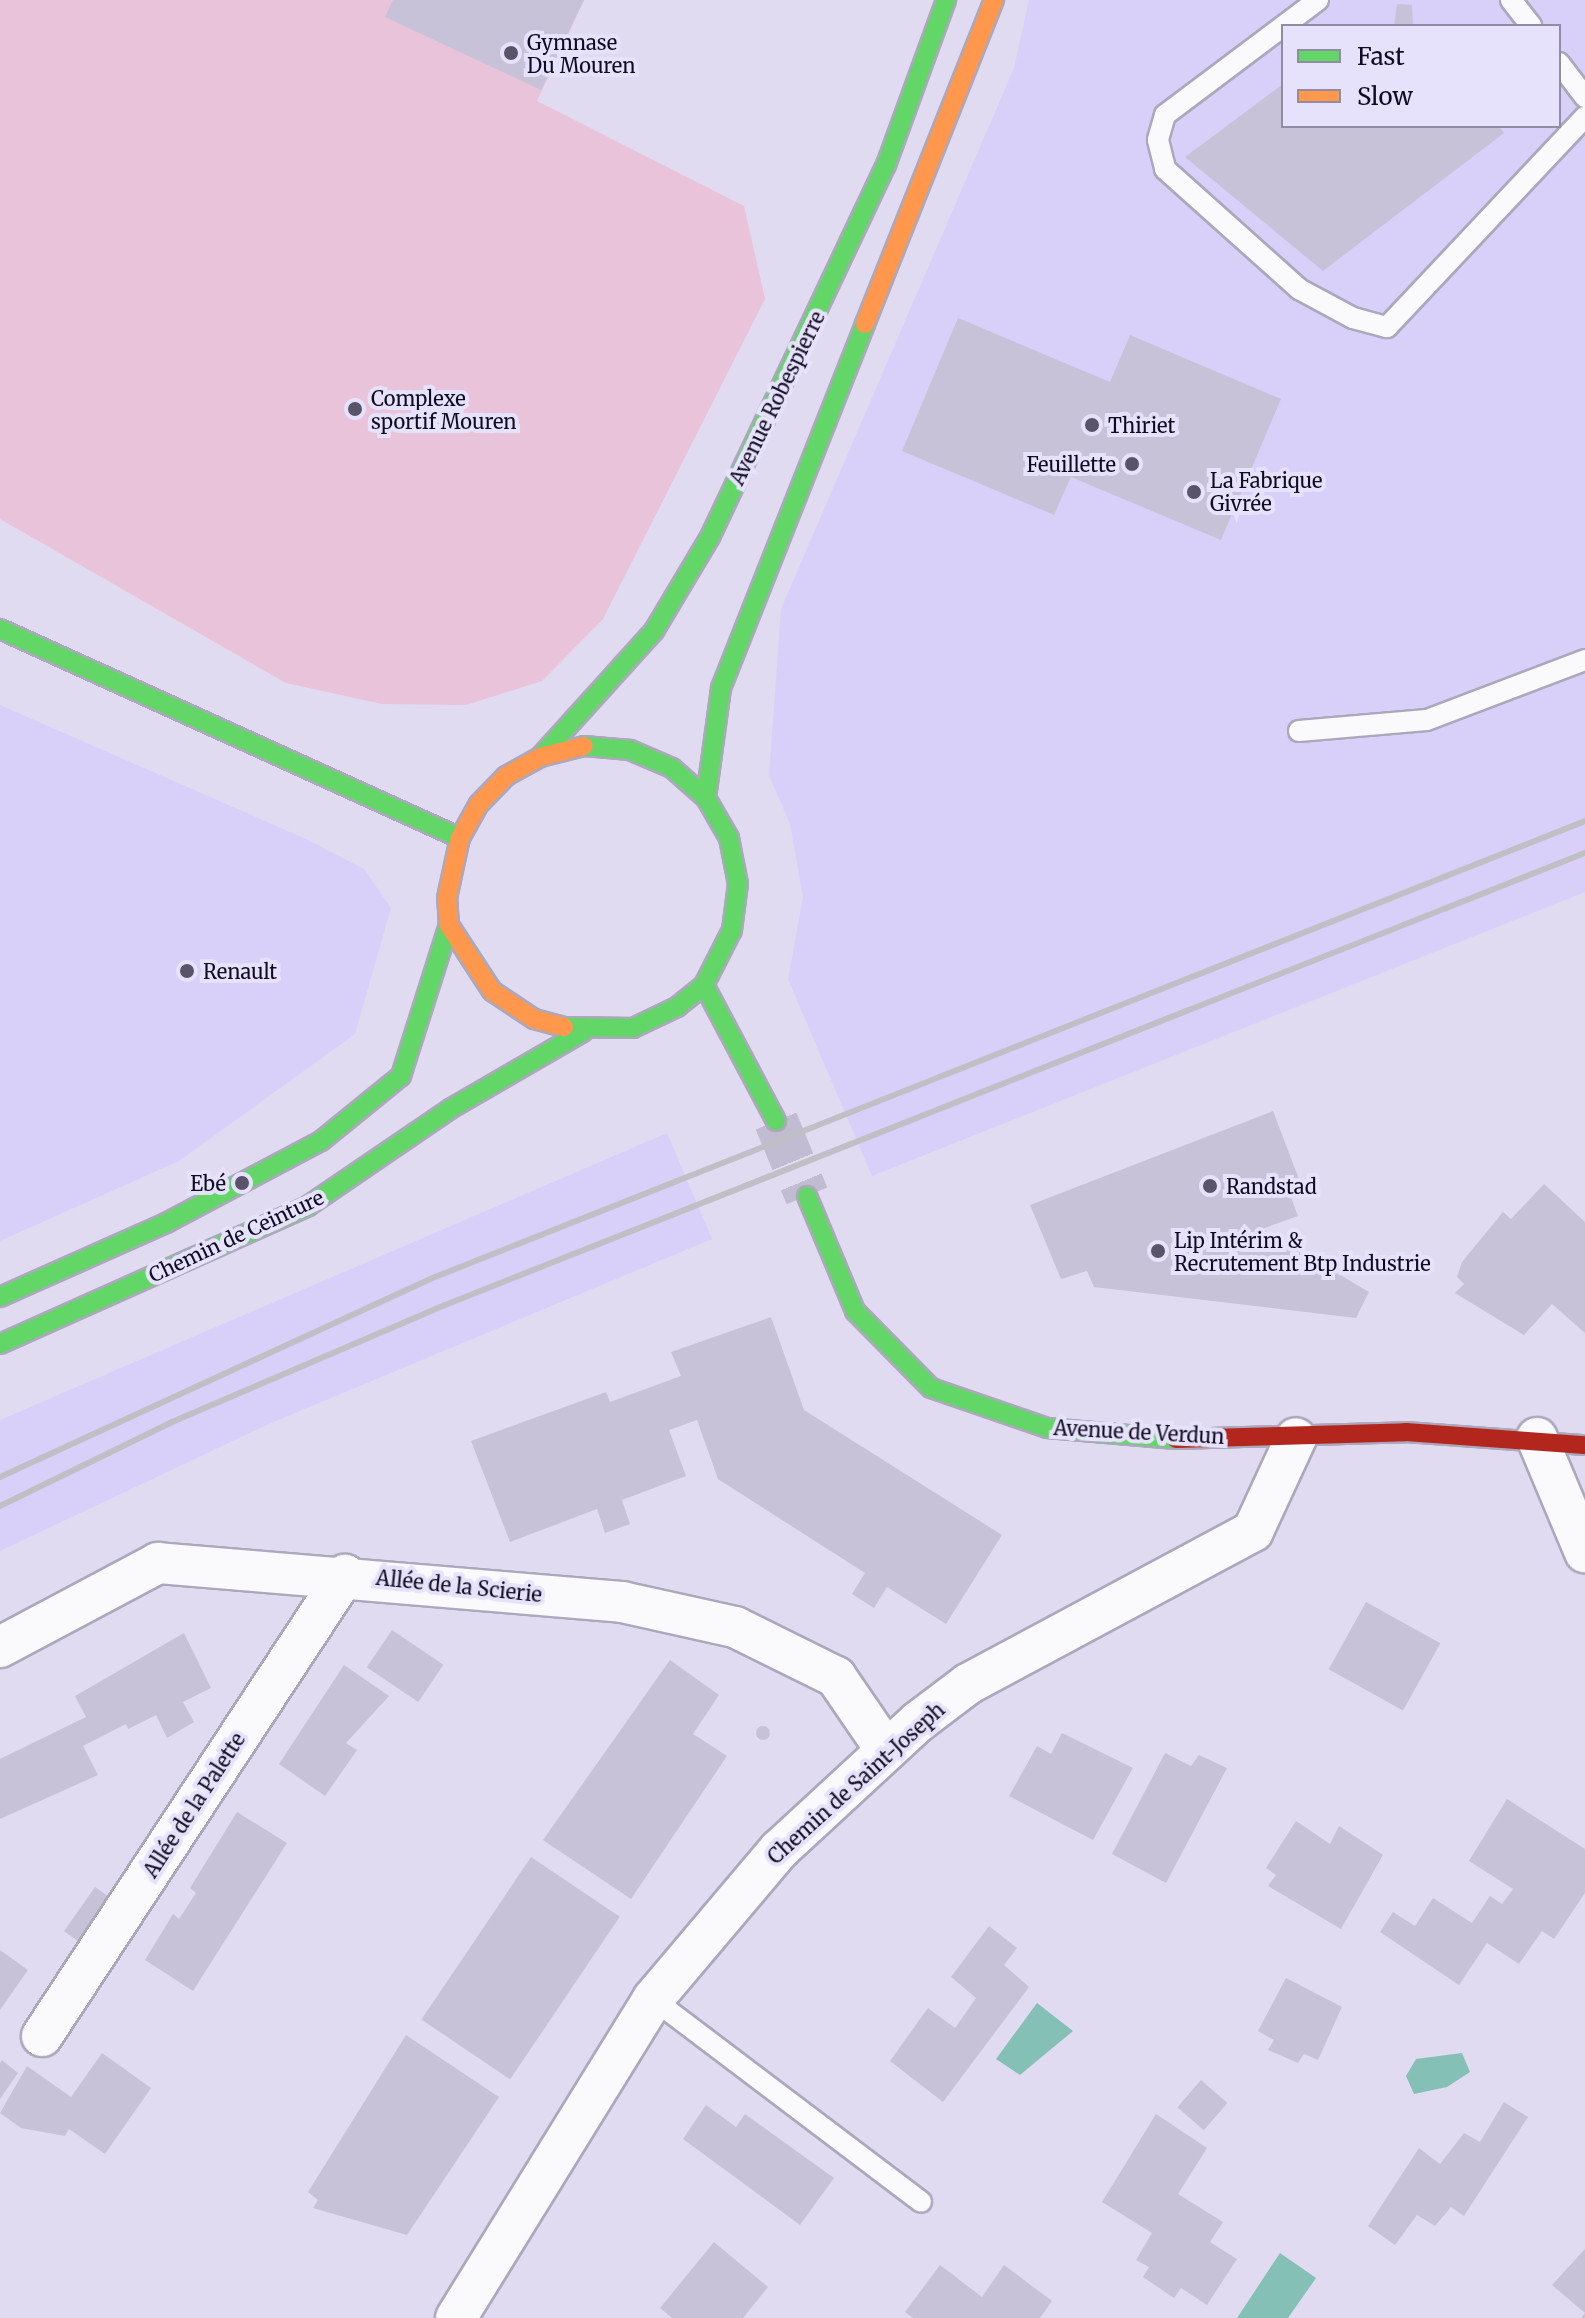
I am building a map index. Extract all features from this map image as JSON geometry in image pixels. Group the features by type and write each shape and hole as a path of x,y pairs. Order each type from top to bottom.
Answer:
{"main road":[{"name":"Avenue Robespierre","path":"540,757 654,631 710,537 886,165 946,0"},
{"path":"706,798 721,688 994,0"},
{"path":"0,629 460,838"},
{"path":"449,925 492,991 534,1019 583,1032 633,1028 677,1007 704,985 732,930 738,884 729,838 706,798 672,768 630,750 584,746 540,757"},
{"name":"Chemin de Ceinture","path":"0,1297 166,1223 321,1141 401,1076 449,925 447,898 460,838 479,804 506,776 540,757"},
{"path":"704,985 776,1121"},
{"name":"Chemin de Ceinture","path":"0,1344 308,1206 450,1109 583,1032"},
{"name":"Avenue de Verdun","path":"807,1196 855,1311 931,1388 1047,1428 1177,1439 1296,1438 1406,1432 1537,1438 1585,1445"}],"street":[{"name":"Chemin de Saint-Joseph","path":"456,2318 653,1999 779,1850 886,1750 968,1684 1253,1531 1296,1438"},
{"path":"1537,1438 1585,1552"},
{"name":"Allée de la Scierie","path":"0,1647 158,1563 345,1575 622,1602 735,1627 836,1677 886,1750"},
{"name":"Allée de la Palette","path":"42,2036 345,1575"}],"lane":[{"path":"1286,24 1318,0"},
{"path":"1511,0 1529,24"},
{"path":"1281,28 1165,115 1158,140 1165,169 1299,289 1353,318 1387,327 1585,117"},
{"path":"1561,66 1585,97"},
{"path":"1299,731 1427,720 1585,660"},
{"path":"653,1999 921,2202"}],"shaded area":[{"name":"Complexe sportif Mouren","path":"0,0 584,0 537,101 744,206 765,299 603,619 542,681 466,705 382,704 286,683 0,519"},
{"path":"1029,0 1585,0 1585,892 872,1176 788,979 803,897 790,824 769,775 781,609 1014,68"},
{"name":"Renault","path":"0,705 306,839 364,869 391,908 355,1034 179,1161 0,1241"},
{"path":"667,1133 712,1239 271,1423 0,1551 0,1420"},
{"path":"1037,2003 1073,2031 1020,2075 996,2059"},
{"path":"1462,2053 1470,2072 1447,2087 1414,2094 1406,2076 1416,2059"},
{"path":"1280,2253 1316,2278 1288,2318 1237,2318"}],"building":[{"name":"Gymnase Du Mouren","path":"393,0 584,0 541,90 385,17"},
{"path":"1397,4 1412,5 1413,24 1394,24"},
{"path":"1281,85 1281,128 1500,128 1504,133 1323,271 1185,157"},
{"name":"Thiriet","path":"958,318 1110,382 1130,335 1281,399 1221,540 1071,477 1054,515 902,451"},
{"path":"1273,1111 1302,1187 1290,1195 1298,1216 1262,1229 1369,1292 1356,1318 1094,1287 1087,1271 1061,1279 1030,1205"},
{"path":"1544,1184 1585,1222 1585,1333 1552,1304 1524,1335 1455,1293 1464,1284 1457,1277 1462,1262 1503,1212 1511,1219"},
{"path":"771,1317 804,1410 1002,1535 946,1624 887,1587 874,1608 852,1594 865,1573 718,1479 697,1420 669,1430 686,1476 622,1500 630,1524 605,1533 597,1509 510,1542 471,1441 606,1392 610,1402 681,1376 671,1352"},
{"path":"1366,1602 1440,1643 1403,1711 1329,1669"},
{"path":"392,1630 443,1665 418,1702 367,1667"},
{"path":"184,1633 211,1688 183,1702 194,1722 167,1738 156,1715 128,1729 126,1724 83,1746 98,1775 0,1819 0,1759 86,1717 75,1696"},
{"path":"670,1660 719,1695 693,1734 727,1756 631,1899 543,1840"},
{"path":"344,1665 389,1696 346,1743 357,1750 325,1796 279,1764"},
{"path":"763,1726 770,1733 763,1740 756,1733"},
{"path":"1062,1733 1133,1768 1093,1840 1009,1796 1037,1746 1051,1754"},
{"path":"1165,1753 1191,1766 1199,1755 1227,1768 1166,1883 1112,1854"},
{"path":"1507,1799 1585,1849 1585,1893 1554,1939 1542,1931 1519,1964 1487,1943 1459,1985 1380,1932 1393,1912 1415,1926 1433,1898 1472,1923 1490,1896 1502,1904 1513,1889 1469,1861"},
{"path":"237,1812 287,1843 193,1991 145,1960 173,1914 179,1919 196,1893 190,1888"},
{"path":"1296,1821 1330,1844 1339,1826 1383,1855 1341,1929 1268,1886 1276,1875 1266,1868"},
{"path":"531,1857 620,1917 510,2079 421,2019"},
{"path":"95,1887 115,1901 84,1945 64,1931"},
{"path":"989,1926 1017,1948 1004,1965 1029,1987 943,2102 890,2061 928,2008 955,2028 976,1998 951,1977"},
{"path":"0,1950 28,1970 0,2010"},
{"path":"1286,1978 1342,2007 1318,2060 1304,2054 1298,2063 1268,2050 1274,2040 1258,2031"},
{"path":"406,2035 499,2097 407,2235 313,2208 318,2200 308,2192"},
{"path":"102,2053 151,2088 105,2154 69,2129 65,2136 21,2128 0,2113 27,2066 71,2097"},
{"path":"2,2060 18,2073 0,2099 0,2063"},
{"path":"1201,2080 1227,2103 1204,2130 1177,2107"},
{"path":"1504,2102 1528,2117 1464,2216 1451,2207 1435,2226 1417,2215 1395,2245 1368,2226 1419,2148 1440,2164 1464,2133 1480,2142"},
{"path":"706,2105 736,2127 745,2114 834,2178 800,2225 683,2139"},
{"path":"1156,2114 1207,2148 1178,2194 1223,2222 1210,2242 1237,2259 1207,2305 1181,2288 1174,2298 1143,2277 1149,2267 1136,2260 1152,2233 1102,2202"},
{"path":"714,2242 768,2287 743,2318 672,2318 660,2308"},
{"path":"1585,2249 1585,2313 1552,2285"},
{"path":"940,2265 982,2297 1004,2265 1052,2301 1040,2318 913,2318 905,2312"}],"tunnel":[{"path":"776,1121 807,1196"}],"railway":[{"path":"0,1477 430,1279 1585,821"},
{"path":"0,1506 172,1422 445,1305 1585,853"}],"traffic: fast":[{"path":"540,757 654,631 710,537 886,165 946,0"},
{"path":"706,798 721,688 865,324"},
{"path":"0,629 460,838"},
{"path":"564,1027 633,1028 677,1007 704,985 732,930 738,884 729,838 706,798 672,768 630,750 584,746"},
{"path":"0,1297 166,1223 321,1141 401,1076 449,925"},
{"path":"704,985 776,1121"},
{"path":"0,1344 308,1206 450,1109 583,1032"},
{"path":"807,1196 855,1311 931,1388 1047,1428 1176,1439"}],"traffic: slow":[{"path":"865,324 994,0"},
{"path":"564,1027 534,1019 492,991 449,925 447,898 460,838 479,804 506,776 540,757 584,746"}],"traffic: jam":[{"path":"1176,1439 1406,1432 1585,1445"}],"place":[{"name":"Gymnase Du Mouren","path":"511,53"},
{"name":"Complexe sportif Mouren","path":"355,409"},
{"name":"Thiriet","path":"1092,425"},
{"name":"Feuillette","path":"1132,464"},
{"name":"La Fabrique Givrée","path":"1194,492"},
{"name":"Renault","path":"187,971"},
{"name":"Ebé","path":"242,1183"},
{"name":"Randstad","path":"1210,1186"},
{"name":"Lip Intérim & Recrutement Btp Industrie","path":"1158,1251"}]}
